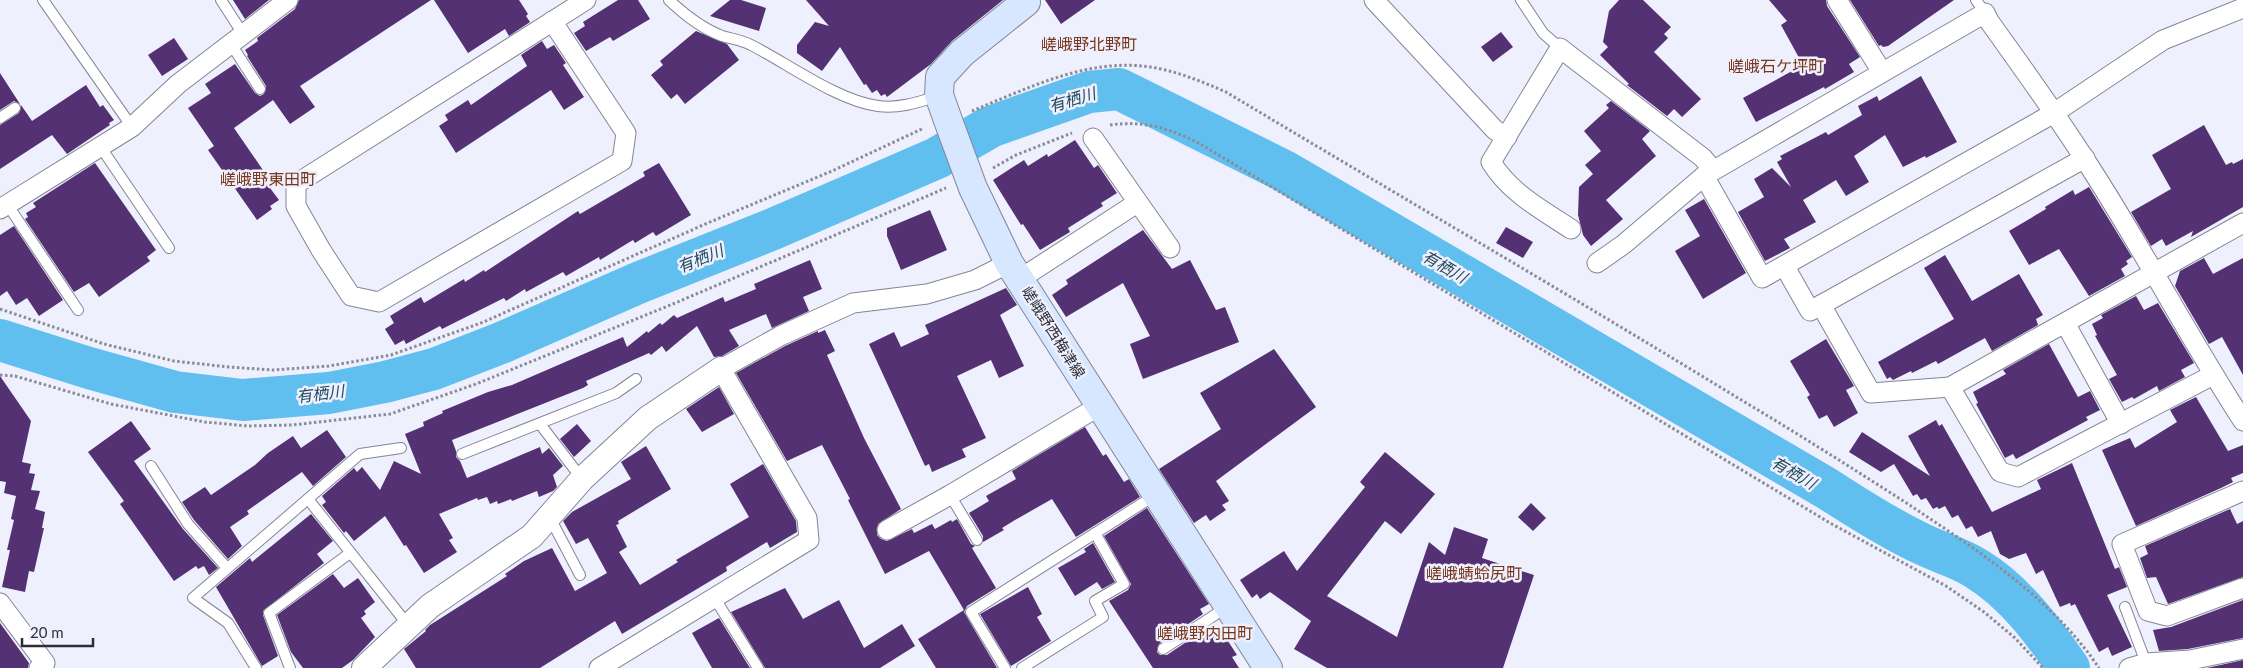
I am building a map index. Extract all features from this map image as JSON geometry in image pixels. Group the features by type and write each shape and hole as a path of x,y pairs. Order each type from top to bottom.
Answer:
{"main road":[{"path":"945,112 940,76 956,58 1028,1"},
{"name":"嵯峨野西梅津線","path":"945,112 969,178 1015,271 1268,668"}],"street":[{"path":"3,206 132,127 178,84 288,0"},
{"path":"552,21 626,133 622,161 379,302 351,296 321,250 296,206 296,184 552,21 586,0"},
{"path":"1374,0 1495,130 1506,137"},
{"path":"1837,0 1882,72"},
{"path":"1597,263 1624,244 1709,173 1882,72 1980,6 2085,158 2213,375 2243,421"},
{"path":"1572,229 1517,194 1497,172 1491,162 1560,48 1703,158 1762,278 1785,267 2054,113 2163,40 2243,8"},
{"path":"1093,138 1170,248"},
{"path":"1785,267 1810,311 2085,158"},
{"path":"364,668 430,606 532,536 582,479 648,418 721,369 780,336 853,303 927,294 1015,271 1137,203"},
{"path":"1822,304 1871,393 1950,387 2243,223"},
{"path":"2065,324 2121,424"},
{"path":"599,668 809,540 807,518 721,369"},
{"path":"1950,387 2000,472 2018,477 2213,375"},
{"path":"887,530 950,495 1101,405"},
{"path":"2243,491 2122,544 2148,611 2167,616 2243,588"},
{"path":"0,603 45,663 39,668"},
{"path":"2137,666 2190,660 2243,650"}],"lane":[{"path":"43,0 132,127"},
{"path":"221,0 260,89"},
{"path":"668,0 700,26 722,36 748,43 788,67 850,98 878,106 945,112"},
{"path":"1521,0 1543,33 1560,48"},
{"path":"0,118 15,108"},
{"path":"100,146 169,248"},
{"path":"3,206 78,310"},
{"path":"462,454 616,393 636,379"},
{"path":"540,424 582,479"},
{"path":"256,668 228,623 193,598 360,454 401,448"},
{"path":"151,466 188,524 226,568"},
{"path":"1005,668 971,612 1158,494"},
{"path":"950,495 976,540"},
{"path":"308,499 408,625"},
{"path":"549,515 580,575"},
{"path":"1022,668 1103,617 1095,601 1124,584 1095,533"},
{"path":"290,668 269,613 350,554"},
{"path":"714,597 758,668"},
{"path":"1163,649 1228,606"},
{"path":"2125,606 2137,666"}],"path":[{"path":"0,309 104,344 174,361 273,370 319,366 391,355 481,323 710,222 832,171 945,112 966,114 1072,72 1100,67 1130,65 1160,68 1195,78 1226,92 1825,450 1948,530 2019,584 2067,627 2099,668"}],"building":[{"path":"233,0 269,0 245,19"},
{"path":"299,0 431,0 300,86 315,107 290,124 273,100 234,128 274,186 270,188 279,200 270,206 272,209 257,220 208,150 214,146 188,108 211,93 205,84 235,64 255,93 260,96 264,94 266,86 245,50 258,41 257,38 295,9"},
{"path":"434,0 519,0 528,14 526,16 530,22 509,36 505,29 468,53"},
{"path":"618,0 638,0 650,19 613,41 610,37 586,51 574,33 585,26 583,22"},
{"path":"730,0 741,0 766,8 759,31 710,16"},
{"path":"806,0 1003,0 952,41 931,64 887,97 885,94 881,96 877,90 872,93 866,84 864,85 840,47 822,71 797,53 797,45 815,22 829,26"},
{"path":"1045,0 1095,0 1061,24"},
{"path":"1619,0 1643,0 1671,27 1664,34 1668,38 1654,52 1701,99 1682,117 1674,109 1667,116 1627,85 1629,84 1600,55 1608,47 1603,42 1609,11"},
{"path":"1769,0 1826,0 1827,6 1860,57 1849,64 1854,72 1825,89 1824,87 1756,122 1743,98 1803,65 1781,25 1787,21"},
{"path":"1850,0 1954,0 1888,46 1883,47 1879,46"},
{"path":"696,31 727,44 739,60 685,104 677,94 671,99 651,75 663,65 660,61"},
{"path":"1501,32 1513,47 1493,62 1481,47"},
{"path":"174,38 188,59 162,76 148,55"},
{"path":"542,41 547,49 554,45 566,63 563,65 584,97 564,110 551,90 456,153 439,126 448,120 445,115 468,100 471,105 527,66 521,55"},
{"path":"0,73 20,104 14,101 0,110"},
{"path":"1921,76 1957,142 1903,167 1885,135 1854,156 1869,182 1846,196 1836,180 1803,200 1816,222 1784,239 1790,248 1765,261 1738,212 1764,197 1754,179 1772,168 1791,187 1777,162 1782,159 1780,156 1826,132 1828,135 1862,115 1858,106 1877,96 1879,101"},
{"path":"86,85 100,107 103,105 114,120 109,123 110,125 67,154 52,135 0,169 0,125 19,113 21,105 32,121"},
{"path":"1611,101 1650,131 1642,139 1656,156 1606,200 1623,219 1591,246 1583,235 1578,215 1579,187 1593,174 1585,165 1601,151 1584,131 1609,108 1606,105"},
{"path":"2204,125 2226,165 2243,159 2243,207 2191,237 2193,231 2166,246 2162,239 2151,246 2131,212 2171,189 2152,155"},
{"path":"1075,140 1094,168 1098,165 1117,193 1101,203 1103,206 1068,228 1070,232 1040,250 1023,224 1021,225 993,180 1024,160 1028,166 1047,154 1048,157"},
{"path":"95,163 156,250 147,257 150,261 99,297 89,283 74,292 25,219 28,217 26,213 36,207 33,203"},
{"path":"659,163 691,215 656,236 653,232 635,243 633,240 600,260 599,257 566,276 563,272 526,292 525,289 506,301 504,298 442,329 440,326 406,344 404,340 395,345 385,329 394,323 390,316 421,297 424,303 464,279 465,282 484,270 485,272 578,211 580,214 645,176 643,172"},
{"path":"2089,187 2132,257 2126,261 2128,264 2121,269 2125,276 2089,296 2059,249 2029,265 2009,231 2073,190 2075,195"},
{"path":"1704,199 1746,273 1703,299 1675,251 1700,236 1685,210"},
{"path":"930,210 947,250 901,270 887,236 887,228"},
{"path":"14,226 63,300 39,316 27,298 16,305 7,291 0,296 0,235"},
{"path":"1506,227 1533,242 1523,258 1496,243"},
{"path":"1143,230 1172,269 1190,260 1216,310 1225,307 1239,342 1143,379 1130,344 1150,336 1123,283 1066,317 1052,295 1068,284 1066,280"},
{"path":"1945,255 1972,301 2019,274 2043,315 2036,319 2038,325 1992,351 1985,338 1938,364 1936,361 1893,380 1890,377 1887,379 1878,362 1954,319 1924,268"},
{"path":"2204,258 2213,274 2243,258 2243,375 2222,337 2209,344 2175,286 2180,271"},
{"path":"810,260 822,289 803,297 809,311 772,328 766,314 729,330 739,346 722,356 714,357 697,326 666,352 662,346 651,355 649,353 586,381 588,385 583,388 452,440 456,457 460,461 467,478 540,447 542,454 549,448 563,466 553,475 557,487 553,491 539,497 537,491 512,501 511,499 498,504 497,501 490,504 487,497 478,500 477,498 439,514 453,538 449,540 457,552 424,573 385,516 354,541 346,531 344,533 322,505 326,502 322,496 354,468 357,472 362,467 380,490 394,461 421,474 405,434 424,426 423,422 443,413 442,411 488,392 512,385 623,337 627,347 647,331 648,333 660,323 662,325 674,315 677,318 723,297 725,302 756,289 754,284"},
{"path":"1006,288 1017,305 1000,315 1024,366 999,378 991,360 957,376 986,438 962,449 966,457 932,472 929,464 925,466 869,344 894,332 901,347 929,334 925,325"},
{"path":"2136,296 2144,310 2158,303 2194,363 2181,370 2185,377 2159,391 2157,386 2134,399 2132,397 2122,402 2109,379 2117,375 2095,336 2097,335 2092,324 2103,318 2101,315"},
{"path":"825,330 835,351 827,355 864,438 901,509 878,524 877,535 887,541 912,529 914,533 932,524 935,529 951,520 952,522 957,519 971,544 975,546 972,548 996,588 967,606 964,612 997,668 936,668 918,639 964,610 929,551 885,574 822,445 787,461 736,373 785,346 818,331 818,333"},
{"path":"1826,339 1854,386 1846,390 1858,413 1834,427 1827,415 1819,419 1807,397 1810,395 1790,361"},
{"path":"2049,344 2078,397 2090,391 2100,410 2086,417 2088,420 2016,459 2013,454 2005,458 1976,404 1978,403 1973,392 2006,374 2003,370"},
{"path":"1274,349 1316,407 1216,481 1229,501 1222,505 1226,510 1210,521 1206,515 1194,523 1159,469 1221,429 1200,393"},
{"path":"0,376 31,421 22,462 31,464 29,473 35,474 31,490 40,491 35,509 45,512 42,528 44,528 34,572 29,571 25,592 2,587 10,550 7,550 14,520 11,519 16,496 4,493 6,482 0,481"},
{"path":"719,387 734,414 702,432 686,409"},
{"path":"2196,397 2228,451 2243,445 2243,473 2231,478 2233,482 2221,488 2136,526 2102,450 2130,438 2135,448 2177,422 2170,410"},
{"path":"1936,420 1939,426 1942,424 1992,512 2041,489 2037,480 2072,463 2115,569 2119,567 2127,587 2107,595 2132,647 2112,656 2108,647 2099,652 2075,604 2071,606 2070,603 2060,607 2043,570 2036,574 2026,553 2009,559 2000,554 1991,531 1978,537 1972,526 1966,529 1958,515 1952,518 1945,506 1933,509 1926,498 1921,500 1917,494 1913,496 1894,464 1881,472 1849,452 1862,432 1930,476 1908,436"},
{"path":"131,421 151,449 134,461 183,529 218,568 209,575 204,566 198,569 196,566 174,581 120,504 124,501 88,452"},
{"path":"577,424 591,441 574,457 560,439"},
{"path":"1085,427 1103,456 1106,454 1124,482 1129,479 1140,497 1076,537 1052,499 1002,528 1004,530 983,542 983,536 969,513 989,501 986,496 1016,479 1012,471"},
{"path":"327,430 346,457 313,486 302,472 247,511 249,514 230,527 242,546 228,559 194,520 182,502 205,487 211,495 293,436 301,448"},
{"path":"646,446 671,489 618,521 619,524 616,525 627,547 619,552 640,585 678,562 676,560 749,517 730,484 763,464 796,521 797,532 770,548 767,542 726,567 727,571 622,634 615,621 540,668 416,668 404,649 426,631 430,625 507,576 505,574 524,561 552,548 575,591 607,573 588,538 576,544 563,521 572,512 631,479 621,462"},
{"path":"1385,452 1435,494 1401,534 1385,521 1327,596 1397,637 1429,542 1445,555 1454,527 1488,539 1482,558 1534,575 1503,668 1327,668 1294,649 1311,621 1270,592 1260,599 1257,594 1252,598 1240,580 1284,551 1297,571 1365,487 1360,482"},
{"path":"1531,503 1546,518 1533,531 1518,517"},
{"path":"1147,508 1209,604 1200,609 1203,614 1159,644 1157,652 1160,655 1167,655 1210,626 1220,642 1226,638 1237,655 1232,657 1239,668 1153,668 1109,601 1128,590 1131,584 1104,536"},
{"path":"2230,509 2237,524 2243,521 2243,577 2168,604 2156,577 2147,578 2140,558 2148,554 2145,546"},
{"path":"311,514 333,541 317,554 324,563 263,611 278,656 262,666 216,587 250,558 252,562"},
{"path":"1093,543 1115,582 1102,589 1097,582 1075,596 1058,568 1086,552 1084,549"},
{"path":"333,574 344,588 358,578 375,602 364,611 366,614 361,618 375,637 353,660 342,668 303,668 291,652 277,615"},
{"path":"1028,587 1042,614 1037,617 1051,641 1011,666 980,614"},
{"path":"785,588 803,619 839,600 864,648 902,624 915,646 880,668 765,668 731,612"},
{"path":"2243,600 2243,638 2188,649 2159,651 2153,630 2171,627"},
{"path":"719,618 750,668 712,668 692,633"},
{"path":"0,623 29,663 28,668 0,668"},
{"path":"2243,660 2243,668 2207,668"}],"waterway":[{"name":"有栖川","path":"0,340 175,392 243,400 329,393 385,382 434,369 501,343 638,283 773,229 937,158 990,127 1089,92 1119,89 1284,171 1883,523 1925,546 1963,561 1977,569 2004,589 2016,601 2039,627 2069,668"}],"district":[{"name":"嵯峨野北野町","path":"1089,43"},
{"name":"嵯峨石ケ坪町","path":"1776,65"},
{"name":"嵯峨野東田町","path":"268,178"},
{"name":"嵯峨蜻蛉尻町","path":"1474,572"},
{"name":"嵯峨野内田町","path":"1205,632"}]}
